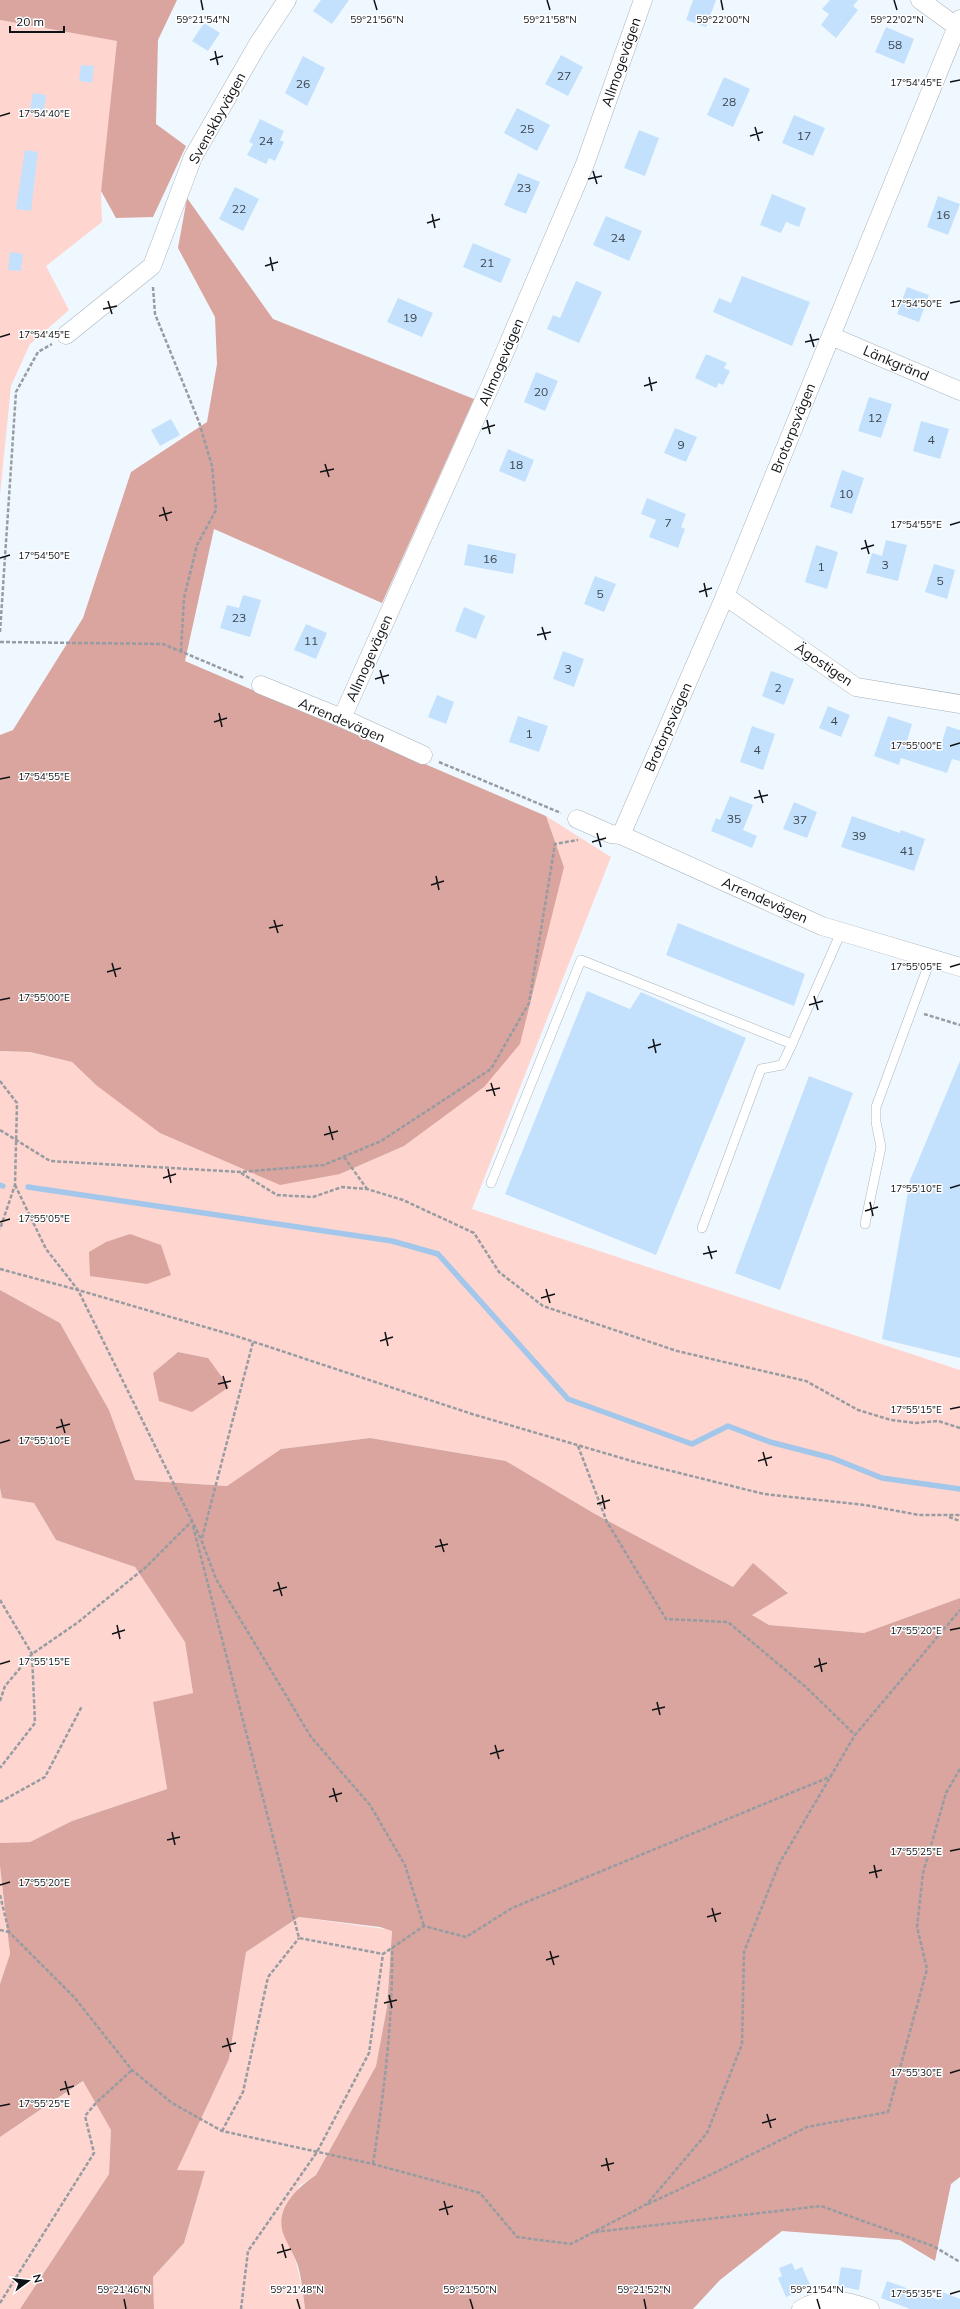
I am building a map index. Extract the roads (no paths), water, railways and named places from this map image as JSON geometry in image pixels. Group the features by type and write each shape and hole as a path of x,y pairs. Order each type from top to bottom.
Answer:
{"street":[{"name":"Svenskbyvägen","path":"66,335 152,266 193,157 258,44 287,0"},
{"name":"Allmogevägen","path":"342,718 492,382 585,164 643,0"},
{"path":"920,0 959,25"},
{"name":"Brotorpsvägen","path":"621,835 725,596 959,25"},
{"name":"Länkgränd","path":"831,336 960,391"},
{"name":"Ägostigen","path":"725,596 856,686 960,704"},
{"name":"Arrendevägen","path":"261,685 342,718 423,755"},
{"name":"Arrendevägen","path":"577,819 611,834 621,835 822,926 960,967"},
{"path":"801,2309 819,2301 832,2300 845,2301 870,2309"}],"lane":[{"path":"702,1228 762,1069 782,1065 841,932"},
{"path":"864,1224 881,1147 876,1122 876,1107 931,958"},
{"path":"491,1183 581,960 792,1044"}],"waterway":[{"path":"28,1187 392,1241 438,1254 568,1399 692,1444 728,1426 770,1442 832,1458 882,1478 960,1489"}]}
